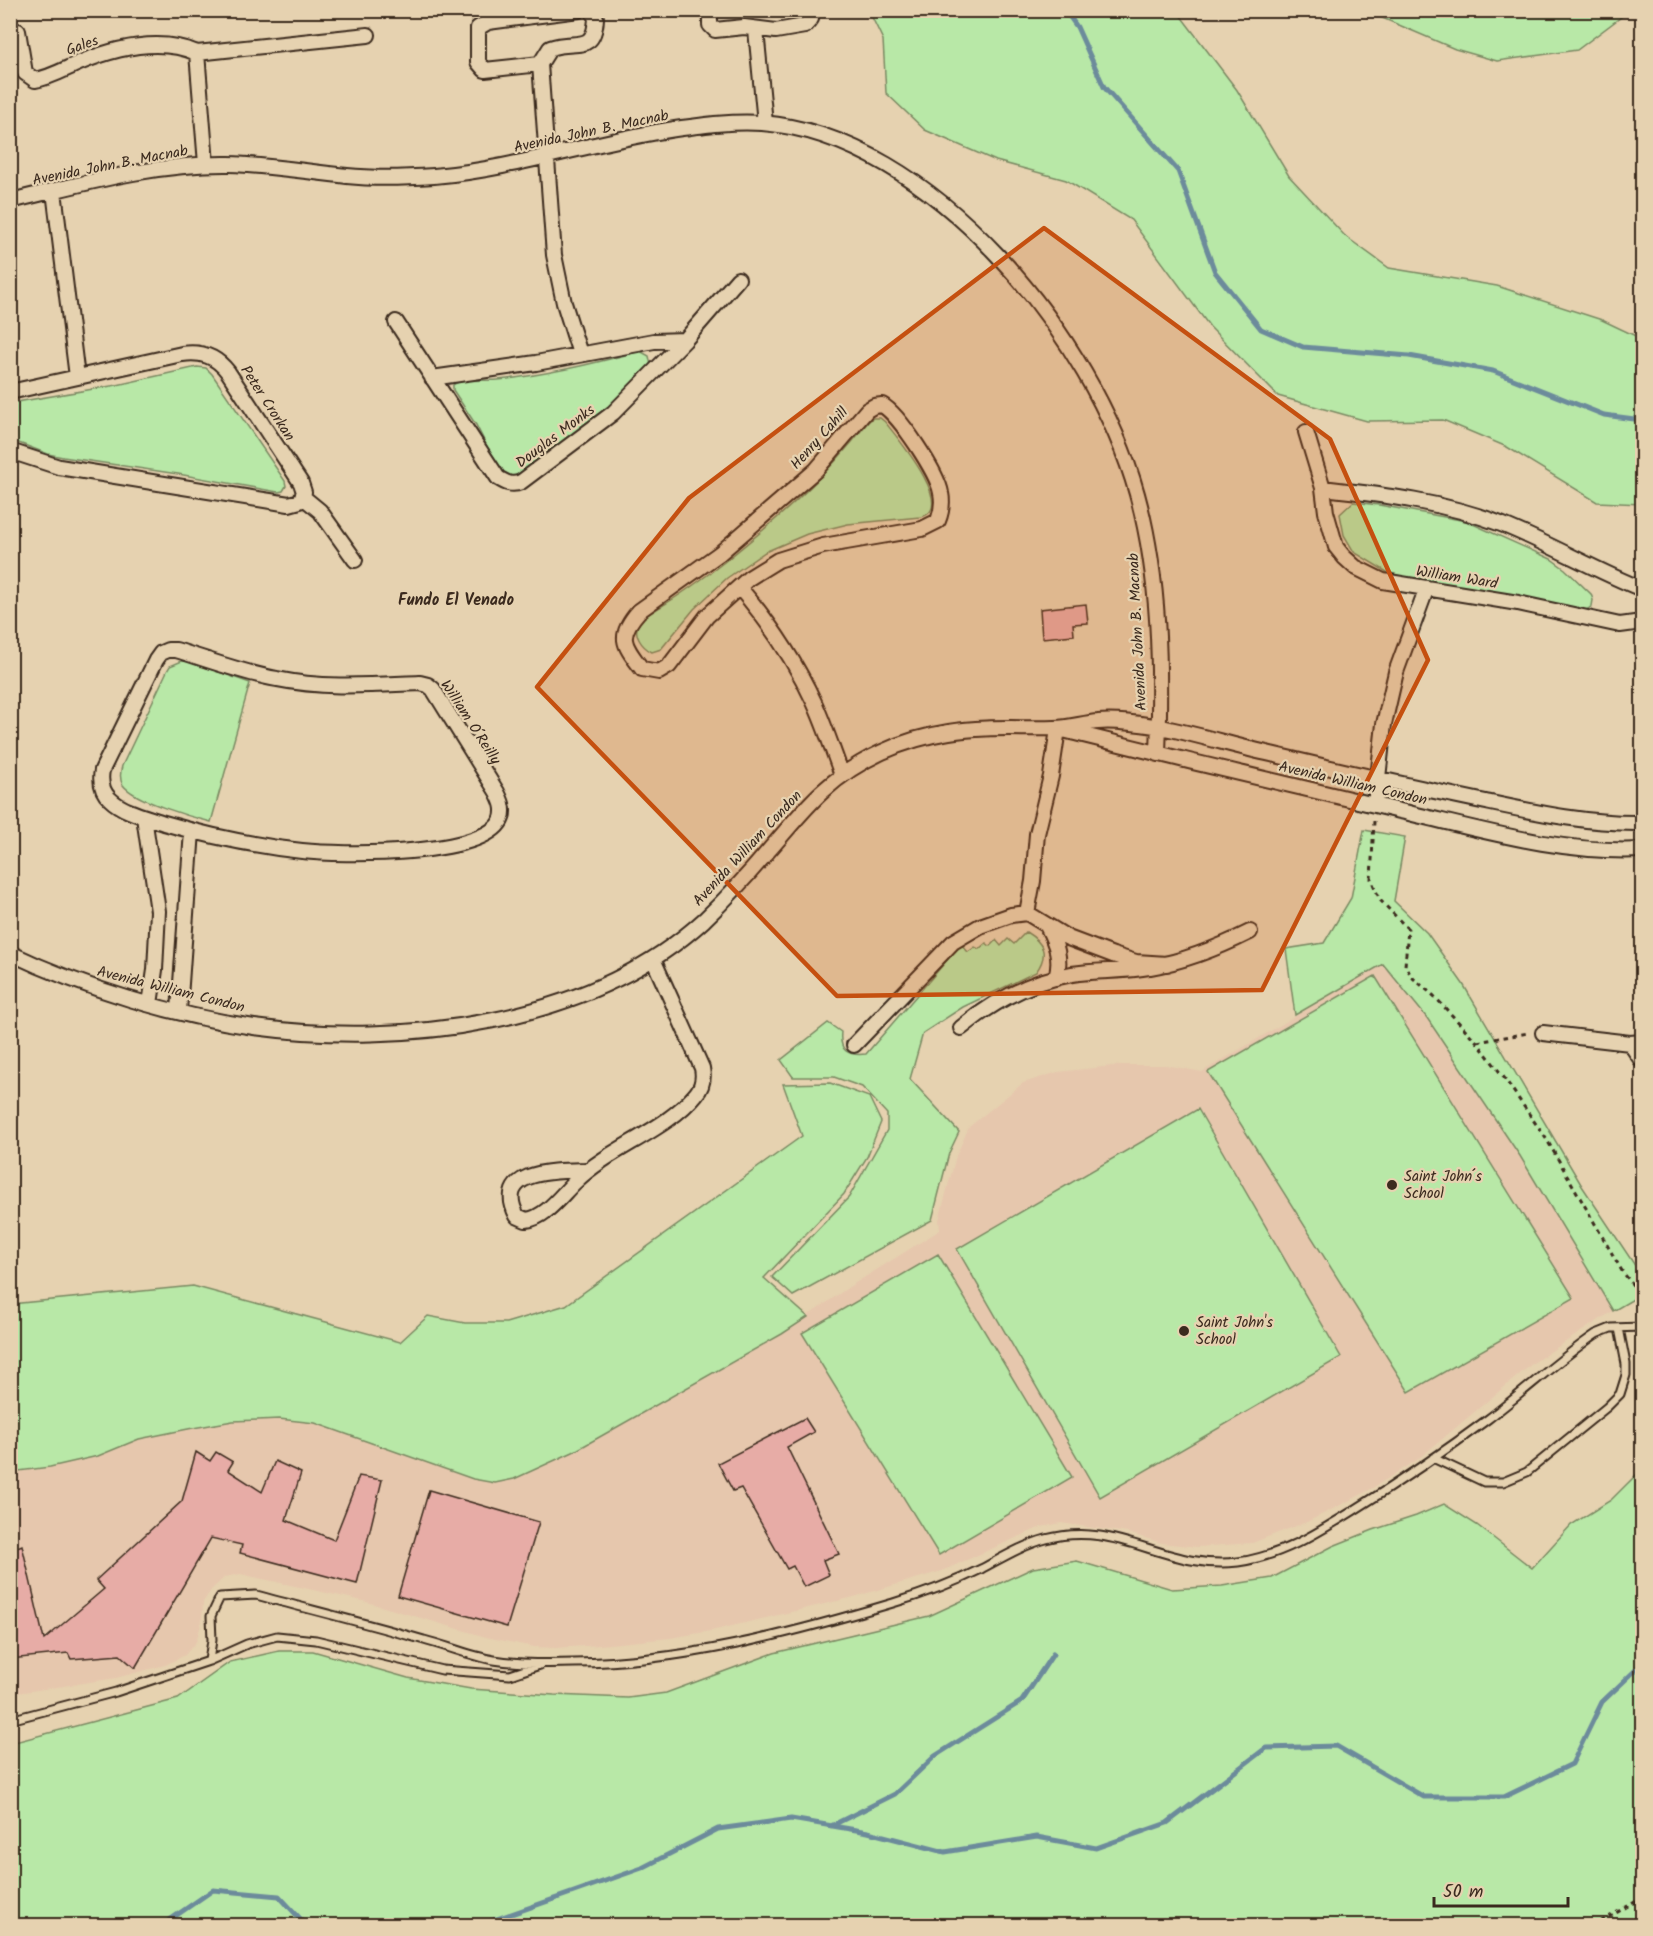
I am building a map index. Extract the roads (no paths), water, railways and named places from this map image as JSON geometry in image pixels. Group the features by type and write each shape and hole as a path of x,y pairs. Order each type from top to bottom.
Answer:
{"street":[{"path":"540,64 485,70 478,62 478,28 488,22 579,10"},
{"path":"580,354 564,303 554,255 540,64 550,48 585,43 592,39 596,32 596,18 591,10"},
{"path":"710,10 710,25 715,30 744,27 776,31 806,26 811,19 811,10"},
{"path":"756,30 765,123"},
{"name":"Gales","path":"18,31 24,70 27,77 35,80 92,58 125,49 170,46 197,53 368,35"},
{"path":"197,53 206,164"},
{"name":"Avenida John B. Macnab","path":"10,201 154,170 206,164 255,166 348,176 403,178 471,172 647,133 716,124 765,123 796,129 848,145 886,163 925,189 973,231 1037,302 1067,343 1094,388 1112,427 1136,489 1153,577 1157,649 1158,754"},
{"path":"54,191 77,377"},
{"name":"Douglas Monks","path":"396,322 498,478 503,482 515,484 521,482 613,413 685,340 738,279"},
{"path":"432,378 654,341 685,340"},
{"name":"Peter Crorkan","path":"10,392 182,354 200,353 209,356 223,365 228,372 303,487 303,497 320,511 356,560"},
{"name":"Henry Cahill","path":"882,405 890,410 917,445 941,491 942,509 938,520 922,530 823,546 778,560 739,587 707,616 669,666 660,672 642,669 626,647 625,629 639,612 720,553 816,470 867,410 882,405"},
{"name":"William Ward","path":"1306,432 1323,488 1332,538 1344,557 1355,567 1383,581 1426,590 1518,603 1620,625 1642,622"},
{"path":"10,451 59,467 277,502 294,504 303,497"},
{"path":"1323,488 1427,503 1473,515 1503,525 1642,589"},
{"path":"739,587 763,615 794,664 814,702 842,775"},
{"path":"1375,805 1384,724 1396,672 1426,590"},
{"name":"William O´Reilly","path":"176,650 257,675 303,683 349,686 420,683 428,685 433,689 497,792 503,809 501,819 496,826 472,840 440,848 391,854 303,851 192,831 144,817 110,800 102,788 100,779 102,770 156,660 161,653 176,650"},
{"name":"Avenida William Condon","path":"1058,729 1101,721 1159,727 1378,780 1565,818 1642,823"},
{"name":"Avenida William Condon","path":"10,953 82,983 150,1004 257,1027 364,1034 442,1028 512,1015 547,1006 601,986 652,959 679,940 704,919 745,878 809,805 842,775 859,764 895,746 933,735 1006,727 1058,729 1536,841 1600,849 1642,850"},
{"path":"1027,913 1033,880 1037,834 1051,776 1058,729"},
{"path":"144,817 158,911 155,970 150,1004"},
{"path":"178,1011 192,831"},
{"path":"854,1045 953,942 973,929 995,920 1027,913 1068,938 1113,955 1136,962 1167,964"},
{"path":"1047,926 1058,958 1059,968 1056,978"},
{"path":"962,1028 996,1002 1035,984 1090,972 1128,971 1167,964 1210,951 1250,932"},
{"path":"588,1170 535,1173 523,1180 513,1193 513,1206 517,1216 526,1220 540,1215 588,1170 661,1124 690,1101 701,1088 702,1068 652,959"},
{"path":"1544,1033 1636,1042 1642,1061"}],"lane":[{"path":"209,1661 212,1640 211,1616 220,1597 256,1595 492,1660 545,1664 591,1663 676,1656 758,1640 869,1610 923,1594 967,1576 1027,1545 1060,1535 1111,1537 1165,1555 1201,1562 1233,1563 1250,1560 1304,1540 1433,1458 1490,1418 1602,1331 1642,1327"},
{"path":"1433,1458 1484,1482 1503,1482 1527,1472 1620,1394 1626,1375 1626,1364 1619,1328"},
{"path":"10,1720 116,1692 209,1661 247,1644 277,1636 316,1640 442,1670 510,1675 545,1664"}],"waterway":[{"path":"1065,10 1077,27 1104,87 1178,171 1215,272 1261,329 1303,347 1409,356 1493,371 1604,415 1642,420"},
{"path":"831,1826 895,1794 935,1756 1022,1701 1053,1654"},
{"path":"477,1926 642,1868 718,1829 791,1819 868,1832 945,1852 1037,1837 1096,1848 1167,1823 1266,1748 1336,1746 1424,1797 1504,1797 1572,1764 1602,1702 1642,1664"},
{"path":"161,1926 213,1890 279,1896 307,1926"}],"place":[{"name":"Saint John´s School","path":"1392,1185"},
{"name":"Saint John's School","path":"1184,1331"}],"district":[{"name":"Fundo El Venado","path":"456,599"}]}
